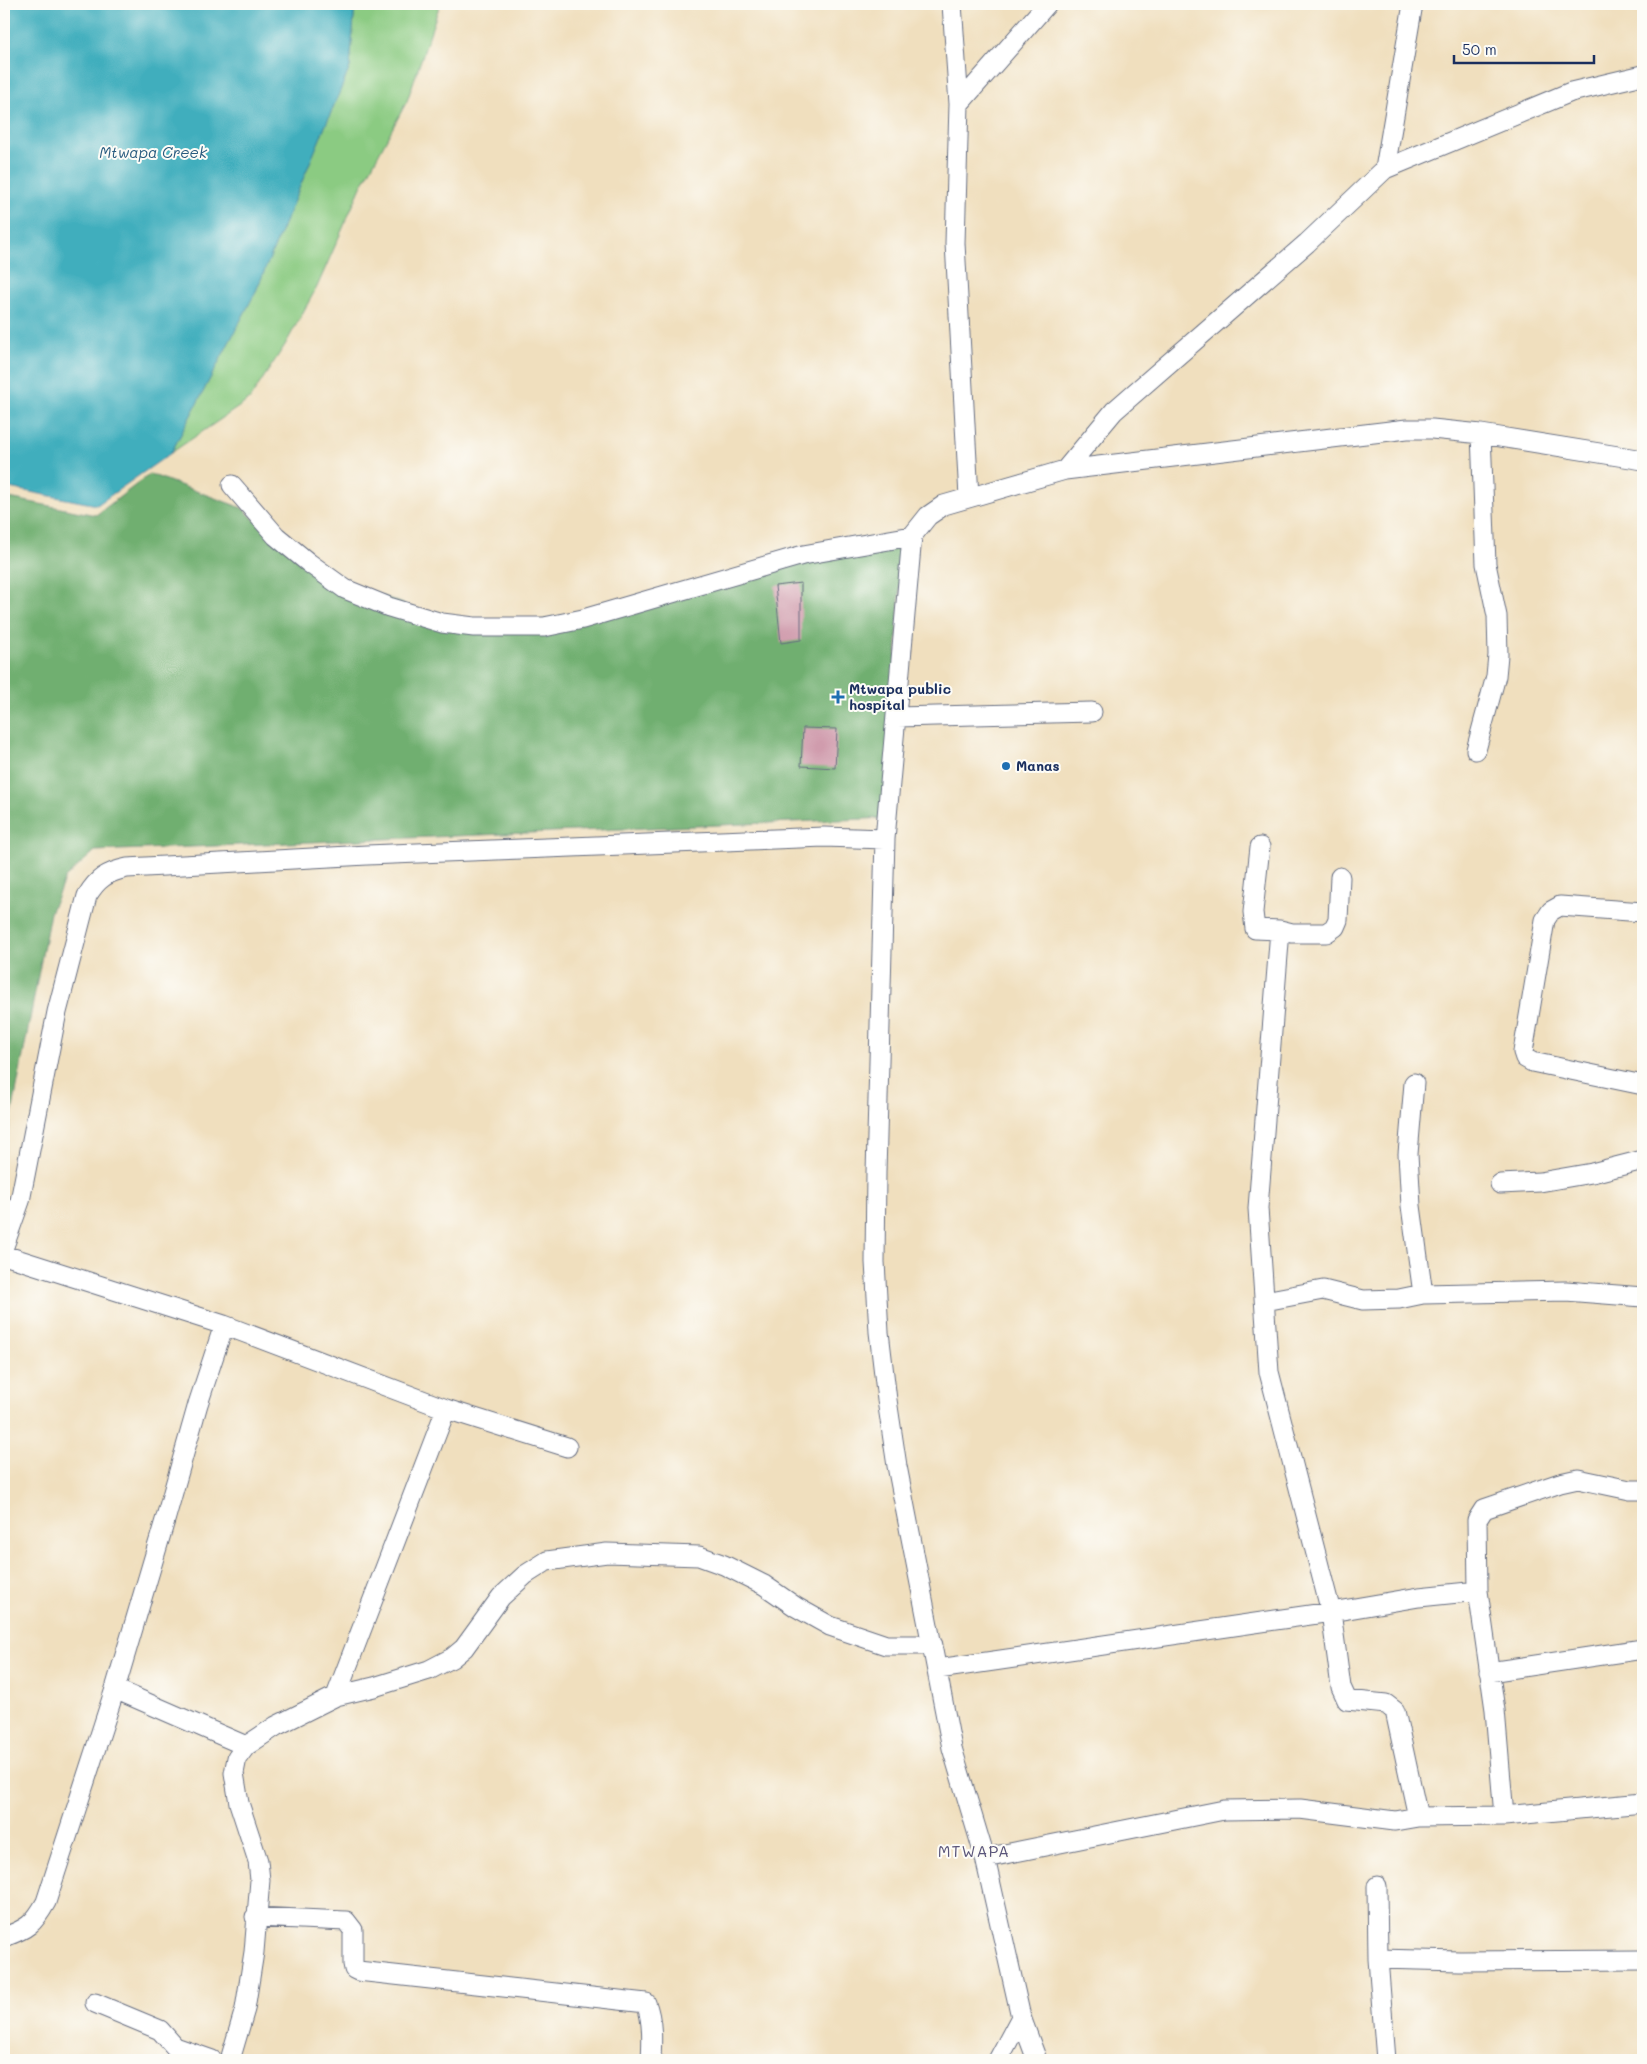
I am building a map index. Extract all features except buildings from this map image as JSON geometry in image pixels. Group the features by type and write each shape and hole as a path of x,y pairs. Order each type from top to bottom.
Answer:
{"street":[{"path":"952,4 959,104 955,243 969,497"},
{"path":"959,104 1047,4"},
{"path":"1385,169 1413,4"},
{"path":"1065,470 1114,412 1307,242 1385,169 1571,92 1643,75"},
{"path":"1037,2060 1021,2017 985,1858 952,1748 898,1466 887,1400 879,1332 875,1270 877,1099 885,839 912,536 928,516 944,505 1065,470 1407,429 1432,429 1481,434 1643,460"},
{"path":"1476,750 1496,676 1498,655 1497,616 1486,564 1481,434"},
{"path":"232,485 276,536 309,563 345,588 390,607 442,623 474,627 544,628 584,619 803,555 912,536"},
{"path":"897,717 1092,712"},
{"path":"6,1234 20,1200 57,1012 88,896 94,884 103,876 113,871 127,868 368,855 824,838 885,839"},
{"path":"1260,847 1253,912 1255,929 1280,930 1292,933 1326,933 1335,927 1338,920 1340,877"},
{"path":"1643,912 1560,906 1550,911 1545,920 1523,1052 1525,1058 1532,1062 1643,1085"},
{"path":"1280,930 1258,1208 1269,1372 1331,1612 1341,1687 1346,1700 1386,1704 1395,1710 1418,1817"},
{"path":"1414,1082 1408,1154 1411,1206 1423,1294"},
{"path":"1500,1184 1540,1182 1592,1173 1643,1160"},
{"path":"4,1255 224,1326 446,1409 567,1448"},
{"path":"1265,1301 1323,1290 1363,1300 1399,1299 1423,1294 1566,1292 1643,1298"},
{"path":"4,1937 25,1929 38,1917 46,1902 115,1689 198,1404 224,1326"},
{"path":"336,1696 446,1409"},
{"path":"1504,1816 1495,1710 1478,1591 1477,1520 1484,1509 1560,1483 1578,1479 1630,1490 1643,1490"},
{"path":"230,2060 245,2009 254,1952 260,1873 239,1803 234,1774 237,1758 246,1746 294,1716 336,1696 374,1687 429,1670 452,1658 464,1648 501,1597 525,1575 547,1561 607,1553 699,1556 724,1565 764,1585 796,1608 830,1626 886,1646 933,1645"},
{"path":"938,1669 1331,1612 1419,1597 1478,1591"},
{"path":"1489,1672 1643,1650"},
{"path":"115,1689 246,1746"},
{"path":"985,1858 1224,1810 1300,1809 1395,1821 1418,1817 1504,1816 1643,1803"},
{"path":"1376,1886 1378,1959 1386,2060"},
{"path":"256,1917 346,1921 354,1930 353,1964 354,1969 358,1971 646,2003 649,2012 652,2042 651,2060"},
{"path":"1378,1959 1460,1962 1643,1960"},
{"path":"95,2003 160,2030 175,2047 212,2060"},
{"path":"998,2060 1021,2017"}],"green space":[{"path":"355,4 440,4 407,101 361,187 317,287 285,345 249,400 171,453 256,291 350,67"},
{"path":"150,474 242,508 305,566 481,634 902,540 888,818 95,851 65,878 50,913 4,1156 4,497 96,515"}],"water":[{"name":"Mtwapa Creek","path":"4,4 355,4 350,67 256,291 171,453 97,505 4,487"}],"place":[{"name":"Mtwapa public hospital","path":"838,697"},
{"name":"Manas","path":"1006,766"}],"district":[{"name":"MTWAPA","path":"974,1851"}]}
